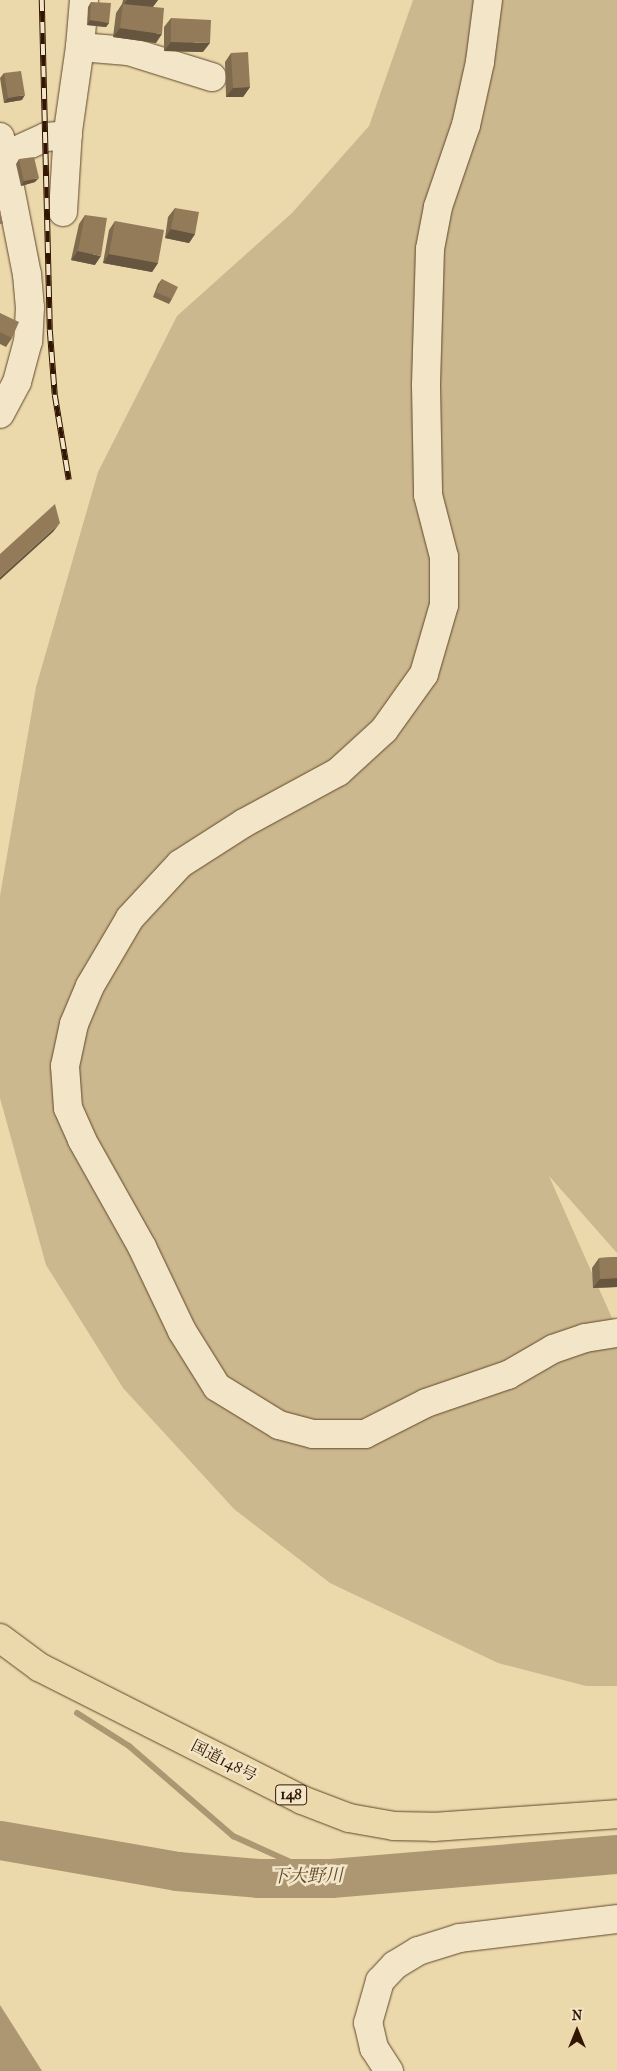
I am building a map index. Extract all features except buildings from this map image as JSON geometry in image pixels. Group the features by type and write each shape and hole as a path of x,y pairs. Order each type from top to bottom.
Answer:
{"highway":[{"name":"国道148号","path":"0,1638 39,1667 302,1800 349,1818 394,1826 433,1827 617,1814"}],"street":[{"path":"63,212 68,135 80,47 84,0"},
{"path":"488,0 480,62 466,125 438,207 430,250 426,386 428,494 444,557 444,605 424,674 384,730 338,772 244,823 180,864 130,918 90,986 74,1024 65,1066 68,1108 82,1140 142,1246 182,1331 217,1387 279,1426 313,1434 365,1434 426,1403 508,1376 553,1349 585,1338 617,1333"},
{"path":"80,47 128,50 212,77"},
{"path":"0,414 17,382 28,341 30,307 27,274 2,146 46,137 68,135"},
{"path":"389,2071 374,2048 368,2023 380,1981 395,1965 418,1951 460,1938 617,1919"}],"shaded area":[{"path":"413,0 617,0 617,1253 549,1176 612,1318 617,1320 617,1686 586,1686 498,1663 330,1583 234,1509 123,1388 46,1265 0,1098 0,896 36,687 98,472 177,316 292,213 369,126"},
{"path":"0,2005 42,2071 0,2071"}],"waterway":[{"path":"77,1713 129,1746 233,1836 326,1878"},
{"name":"下大野川","path":"0,1840 177,1871 259,1878 331,1878 617,1854"}],"railway":[{"path":"42,0 50,330 55,395 69,480"}]}
